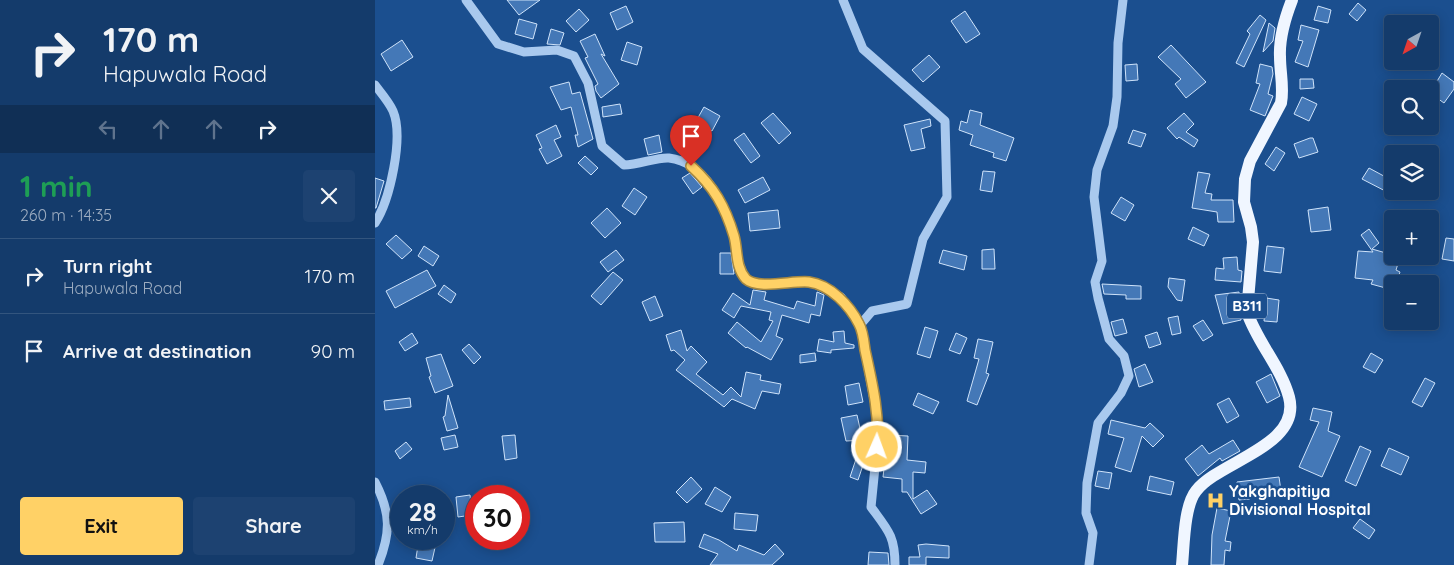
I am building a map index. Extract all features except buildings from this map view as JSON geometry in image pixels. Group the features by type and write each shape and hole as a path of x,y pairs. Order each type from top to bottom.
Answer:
{"main road":[{"name":"B311","path":"1182,565 1190,501 1196,491 1220,472 1273,440 1283,431 1289,415 1289,399 1282,379 1251,323 1247,312 1253,242 1243,192 1250,161 1281,103 1283,93 1279,58 1281,39 1292,0"}],"street":[{"path":"466,0 498,44 524,52 557,50 575,56 588,83 602,146 624,165 637,165 669,158 691,166 709,182 723,206 734,237 739,268 747,280 761,284 811,282 841,297 860,326 879,427 871,507 887,528 895,545 895,565"},
{"path":"843,0 863,49 945,121 947,197 923,238 907,304 871,311 860,326"},
{"path":"1089,565 1093,533 1086,513 1087,483 1098,423 1121,393 1129,376 1124,356 1109,339 1095,282 1102,261 1094,197 1097,170 1113,126 1117,97 1118,43 1123,0"},
{"path":"375,85 393,111 397,137 392,171 380,215 375,223"},
{"path":"375,482 389,525 378,565"}],"place":[{"name":"Yakghapitiya Divisional Hospital","path":"1215,500"}],"route":[{"path":"691,166 709,182 723,206 734,237 739,268 747,280 761,284 811,282 841,297 851,311 860,326 871,377 879,427 877,447"}]}
